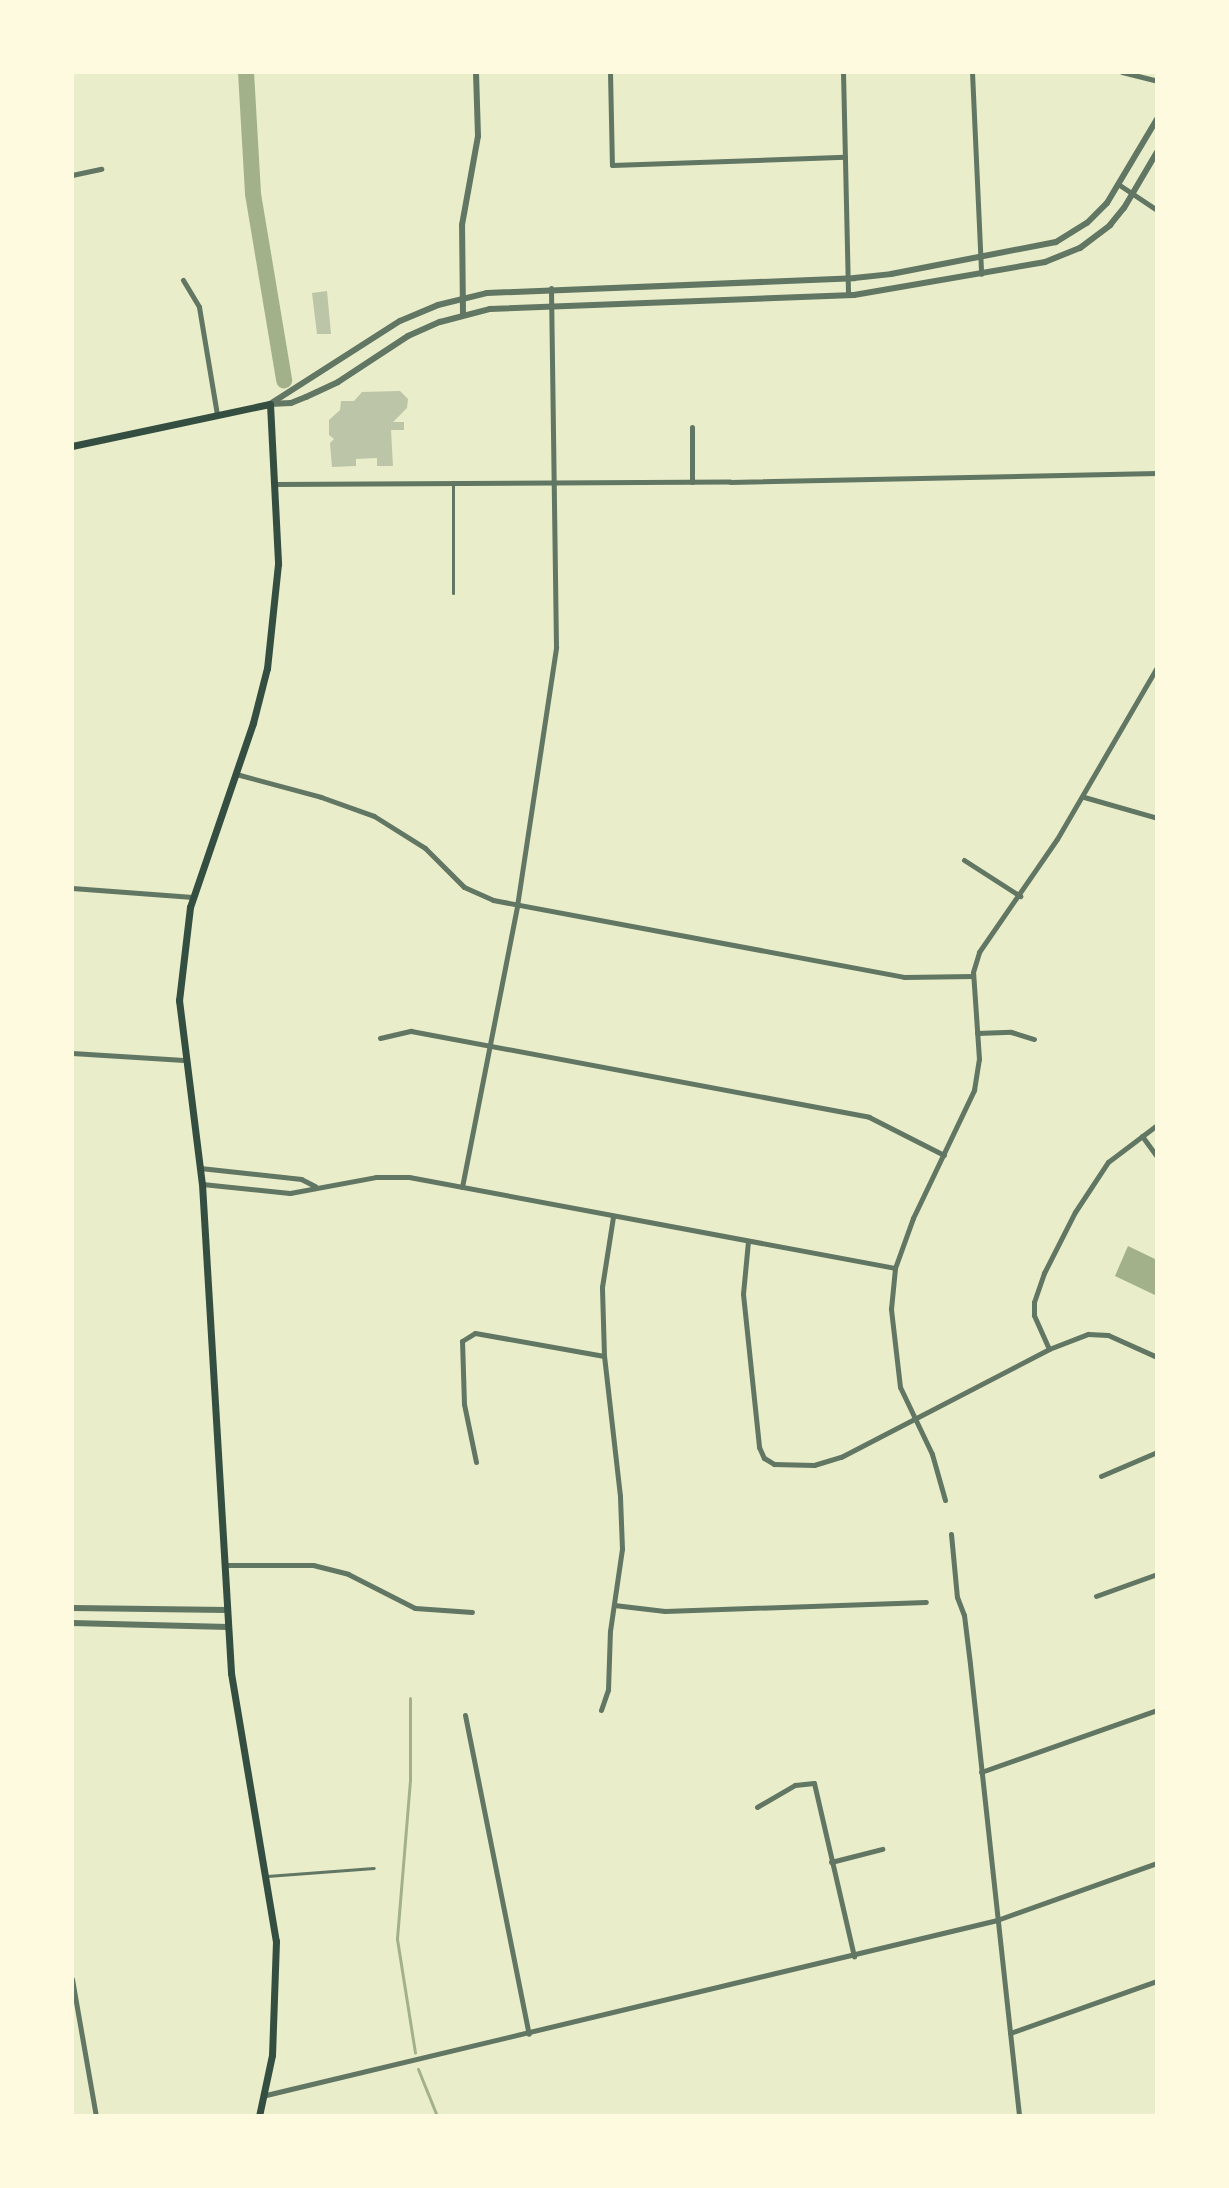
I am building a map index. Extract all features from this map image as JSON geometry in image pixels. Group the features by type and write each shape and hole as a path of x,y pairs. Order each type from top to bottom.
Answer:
{"main road":[{"path":"72,446 270,404 278,564 275,615 260,701 193,897 180,985 184,1060 202,1184 228,1627 237,1719 267,1876 277,1972 266,2095 259,2116"}],"street":[{"path":"463,315 462,225 478,136 476,72"},
{"path":"610,72 612,165 845,157"},
{"path":"843,72 848,295"},
{"path":"972,72 981,275"},
{"path":"1122,72 1157,81"},
{"path":"270,404 400,321 463,298 551,288 848,278 1041,247 1073,233 1097,214 1157,119"},
{"path":"270,404 306,397 338,382 408,336 463,315 551,304 848,295 1045,262 1080,248 1110,225 1133,194 1157,152"},
{"path":"72,175 101,169"},
{"path":"1118,184 1157,210"},
{"path":"183,280 199,307 217,416"},
{"path":"462,1187 517,906 556,647 551,288"},
{"path":"692,427 692,482"},
{"path":"275,484 555,484 1157,473"},
{"path":"945,1500 932,1454 900,1387 891,1309 895,1268 913,1218 974,1090 979,1059 973,976 979,952 1020,896 1084,797 1157,667"},
{"path":"236,774 321,797 374,816 425,848 472,892 517,906 904,977 973,976"},
{"path":"1084,797 1157,818"},
{"path":"964,860 1020,896"},
{"path":"72,888 193,897"},
{"path":"380,1038 411,1031 869,1117 944,1155"},
{"path":"977,1033 1011,1032 1034,1039"},
{"path":"72,1053 184,1060"},
{"path":"1049,1349 1034,1315 1037,1289 1094,1181 1108,1162 1157,1125"},
{"path":"1142,1136 1157,1157"},
{"path":"200,1168 301,1179 316,1186"},
{"path":"202,1184 290,1193 316,1186 391,1176 895,1268"},
{"path":"601,1710 608,1690 614,1605 622,1549 620,1496 604,1356 602,1287 613,1217"},
{"path":"748,1241 743,1294 759,1447 764,1458 786,1466 824,1463 915,1420 1049,1349 1088,1334 1108,1335 1157,1357"},
{"path":"476,1462 464,1404 462,1341 475,1333 604,1356"},
{"path":"1101,1476 1157,1452"},
{"path":"951,1534 1019,2116"},
{"path":"226,1565 313,1565 348,1574 415,1608 472,1612"},
{"path":"1096,1596 1157,1574"},
{"path":"614,1605 665,1611 926,1602"},
{"path":"72,1608 227,1610"},
{"path":"72,1623 228,1627"},
{"path":"981,1772 1157,1710"},
{"path":"465,1715 529,2034"},
{"path":"757,1807 795,1785 814,1783 854,1956"},
{"path":"831,1862 882,1849"},
{"path":"266,2095 997,1920 1157,1863"},
{"path":"72,1979 96,2116"},
{"path":"1010,2033 1157,1981"}],"lane":[{"path":"453,482 453,593"},
{"path":"267,1876 374,1868"}],"shaded area":[{"path":"1128,1246 1157,1260 1157,1296 1115,1276"}],"building":[{"path":"327,291 331,334 317,334 312,293"},
{"path":"400,391 408,399 407,408 393,422 404,422 404,430 391,430 393,466 377,466 377,458 356,459 356,466 332,467 330,443 334,439 329,435 329,420 340,410 341,401 354,401 362,392"}],"waterway":[{"path":"246,72 253,194 284,380"},
{"path":"410,1698 410,1780 397,1939 415,2053"},
{"path":"418,2069 437,2116"}]}
